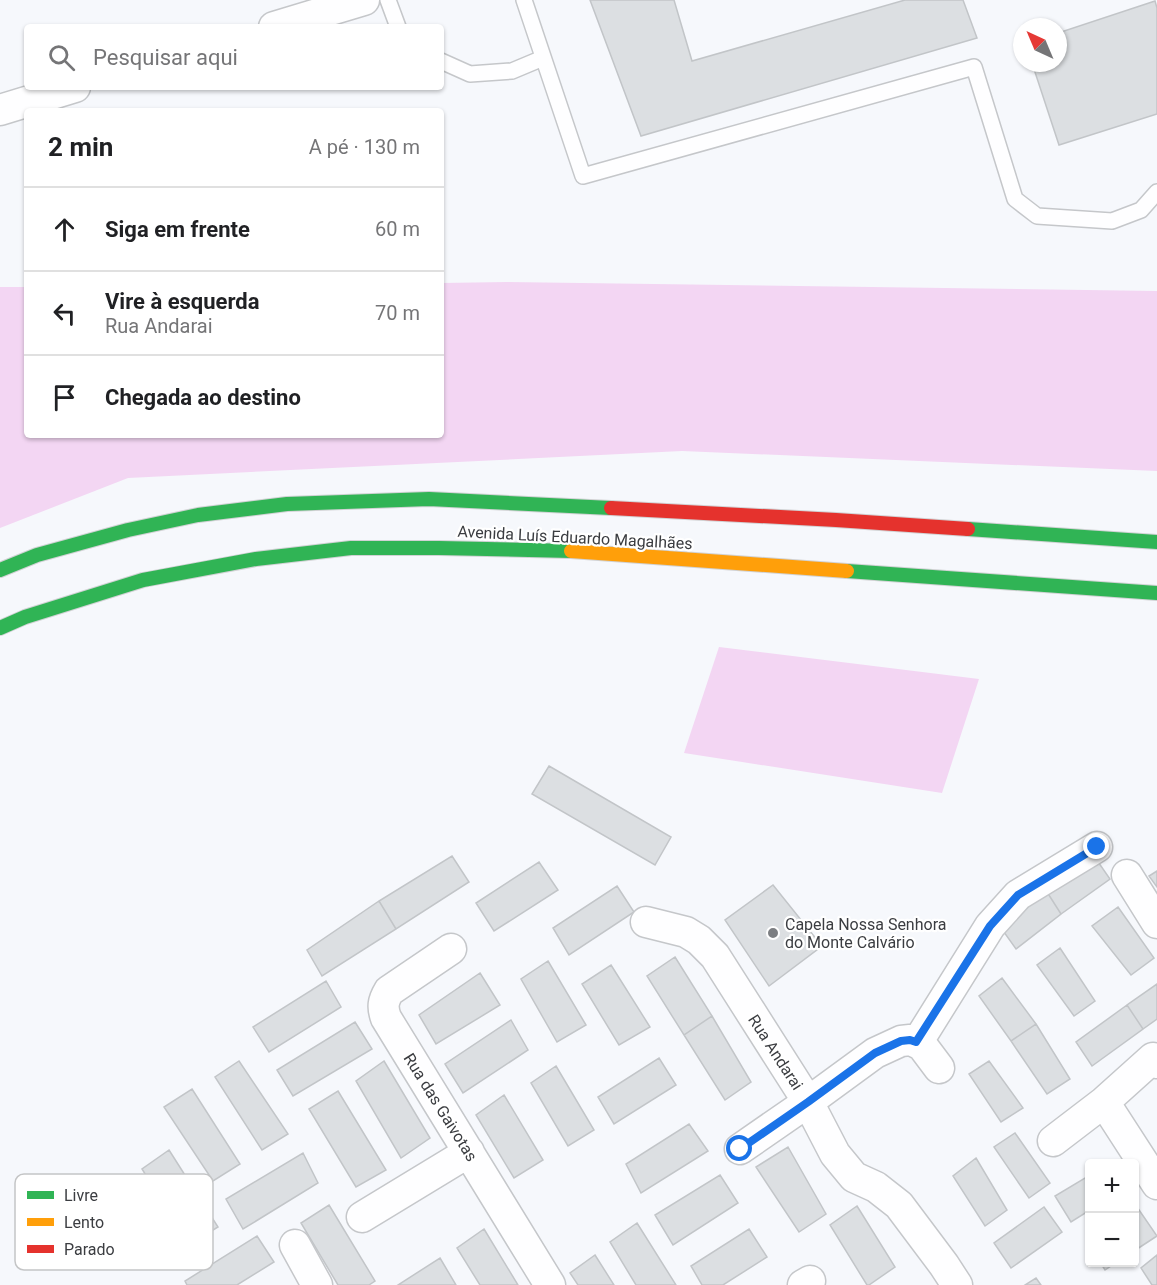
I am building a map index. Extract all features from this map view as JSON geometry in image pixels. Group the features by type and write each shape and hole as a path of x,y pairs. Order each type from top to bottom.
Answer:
{"main road":[{"name":"Avenida Luís Eduardo Magalhães","path":"0,570 37,555 128,530 198,515 287,504 429,499 836,520 1157,542"},
{"name":"Avenida Luís Eduardo Magalhães","path":"0,628 25,617 143,580 256,559 351,548 561,550 1157,593"}],"street":[{"path":"284,24 364,0"},
{"path":"0,110 65,90"},
{"path":"916,1042 990,926 1018,895 1097,847"},
{"path":"1127,875 1157,922"},
{"name":"Rua Andarai","path":"646,922 686,932 699,940 715,956 808,1102 835,1154 854,1177 876,1187 899,1205 945,1265 957,1285"},
{"name":"Rua das Gaivotas","path":"451,949 389,991 384,999 383,1009 550,1285"},
{"path":"740,1149 875,1053 901,1041 910,1040 921,1044 939,1068"},
{"path":"1053,1141 1156,1058"},
{"path":"1104,1102 1157,1184"},
{"path":"362,1217 469,1152"},
{"path":"295,1245 317,1285"}],"lane":[{"path":"388,0 397,24"},
{"path":"524,0 583,176 974,67 1015,199 1037,216 1112,221 1141,210 1157,192"},
{"path":"444,62 470,74 512,71 543,58"}],"shaded area":[{"path":"444,283 1157,291 1157,471 682,451 128,478 0,528 0,287 24,287 24,438 444,438"},
{"path":"719,647 979,679 942,793 684,753"}],"building":[{"path":"590,0 674,0 692,61 905,0 963,0 977,38 641,136"},
{"path":"1155,1 1157,8 1157,114 1059,145 1035,72 1067,72 1067,30"},
{"path":"549,766 671,837 655,865 532,794"},
{"path":"452,856 469,882 396,929 379,901"},
{"path":"1094,856 1110,879 1061,914 1047,892"},
{"path":"539,862 558,890 494,931 476,903"},
{"path":"1157,871 1157,887 1149,876"},
{"name":"Capela Nossa Senhora do Monte Calvário","path":"773,885 822,946 769,986 725,920"},
{"path":"617,886 634,912 569,955 553,928"},
{"path":"1047,892 1061,914 1016,949 1001,928"},
{"path":"379,901 396,929 322,976 307,950"},
{"path":"1118,907 1154,958 1131,975 1092,926"},
{"path":"1060,948 1095,1001 1074,1016 1037,965"},
{"path":"675,957 712,1016 684,1035 647,976"},
{"path":"548,961 586,1025 557,1042 521,979"},
{"path":"611,965 650,1027 619,1045 582,984"},
{"path":"480,973 500,1005 436,1044 419,1015"},
{"path":"1002,978 1036,1024 1011,1041 979,996"},
{"path":"326,981 341,1007 269,1052 253,1027"},
{"path":"1157,984 1157,1019 1143,1029 1127,1005"},
{"path":"1127,1005 1143,1029 1092,1066 1076,1042"},
{"path":"712,1016 751,1082 725,1100 684,1035"},
{"path":"511,1020 528,1050 463,1093 445,1064"},
{"path":"355,1022 372,1049 293,1096 277,1070"},
{"path":"1036,1024 1070,1079 1047,1094 1011,1041"},
{"path":"659,1058 676,1085 614,1124 598,1097"},
{"path":"239,1061 288,1134 262,1150 215,1077"},
{"path":"384,1061 430,1138 401,1158 356,1081"},
{"path":"989,1061 1023,1108 1001,1122 969,1074"},
{"path":"556,1066 594,1130 568,1146 531,1083"},
{"path":"192,1089 240,1164 213,1181 213,1174 208,1174 164,1107"},
{"path":"338,1091 386,1170 356,1187 309,1109"},
{"path":"504,1095 543,1160 514,1178 476,1115"},
{"path":"689,1124 708,1151 641,1193 626,1164"},
{"path":"1015,1133 1050,1183 1029,1198 994,1147"},
{"path":"788,1147 826,1214 799,1232 756,1167"},
{"path":"169,1150 184,1174 145,1174 142,1169"},
{"path":"303,1153 318,1183 243,1229 226,1199"},
{"path":"976,1158 1007,1210 985,1226 953,1176"},
{"path":"720,1175 738,1203 673,1245 655,1215"},
{"path":"1085,1178 1085,1213 1071,1222 1055,1196"},
{"path":"329,1205 375,1281 369,1285 338,1285 301,1223"},
{"path":"857,1206 895,1267 869,1285 830,1225"},
{"path":"1044,1207 1062,1232 1011,1268 994,1243"},
{"path":"1139,1210 1157,1236 1139,1248"},
{"path":"213,1219 218,1227 213,1230"},
{"path":"637,1223 676,1285 636,1285 610,1242"},
{"path":"484,1229 518,1285 480,1285 457,1248"},
{"path":"749,1229 767,1257 723,1285 702,1285 691,1266"},
{"path":"257,1236 274,1262 237,1285 187,1285 185,1281 203,1270 213,1270 213,1264"},
{"path":"595,1255 614,1285 578,1285 570,1273"},
{"path":"1157,1255 1157,1285 1152,1285 1141,1268"},
{"path":"440,1258 456,1285 398,1285"},
{"path":"1036,1278 1041,1285 1025,1285"}],"traffic: fast":[{"path":"0,570 37,555 128,530 198,515 287,504 429,499 611,508"},
{"path":"968,529 1157,542"},
{"path":"0,628 25,617 143,580 256,559 351,548 571,551"},
{"path":"847,571 1157,593"}],"traffic: slow":[{"path":"571,551 847,571"}],"traffic: jam":[{"path":"611,508 968,529"}],"place":[{"name":"Capela Nossa Senhora do Monte Calvário","path":"773,933"}],"route":[{"path":"740,1149 875,1053 901,1041 916,1042 990,926 1018,895 1097,847"}]}
